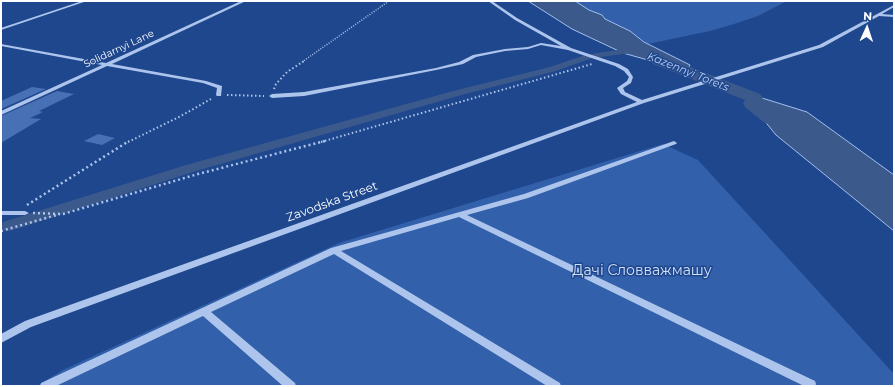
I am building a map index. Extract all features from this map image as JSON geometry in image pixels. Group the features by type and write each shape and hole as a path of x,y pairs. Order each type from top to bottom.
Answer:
{"street":[{"path":"1,29 86,1"},
{"name":"Solidarnyi Lane","path":"1,113 244,1"},
{"path":"490,1 516,18 570,49"},
{"path":"879,15 894,6"},
{"path":"879,15 894,16"},
{"name":"Zavodska Street","path":"1,339 28,324 642,102 821,46 879,15"},
{"path":"272,96 304,94 436,69 461,63 475,56 505,50 528,48 541,44 570,49 617,65 626,70 631,77 629,82 620,88 623,93 642,102"},
{"path":"1,45 204,82 220,87 219,95"},
{"path":"45,386 334,250 526,196 674,143"},
{"path":"1,213 25,213"},
{"path":"460,215 811,384"},
{"path":"334,250 556,386"},
{"path":"203,311 291,386"}],"path":[{"path":"15,213 128,141 179,117 219,95 249,97 272,96 276,84 287,72 346,32 388,1"},
{"path":"1,231 198,174 348,135 604,61"},
{"path":"41,213 63,214"}],"green space":[{"path":"575,1 787,1 758,16 734,24 710,31 648,44 630,31 605,19 602,15 589,10"},
{"name":"Дачі Словважмашу","path":"663,144 698,160 894,374 894,386 37,386 63,370 339,243"}],"shaded area":[{"path":"528,1 575,1 589,10 602,15 605,19 630,31 644,42 690,65 687,71 623,53 572,29"},
{"path":"746,98 762,98 807,112 894,175 894,231 776,135"}],"building":[{"path":"32,87 46,89 1,109 1,101"},
{"path":"57,91 74,94 39,111 43,112 30,118 41,119 1,143 1,116"},
{"path":"98,134 115,138 102,145 84,141"}],"waterway":[{"path":"594,56 637,50"},
{"path":"8,226 191,168 461,92 553,69 588,57"},
{"name":"Kazennyi Torets","path":"658,61 754,98 752,104 772,119"}]}
